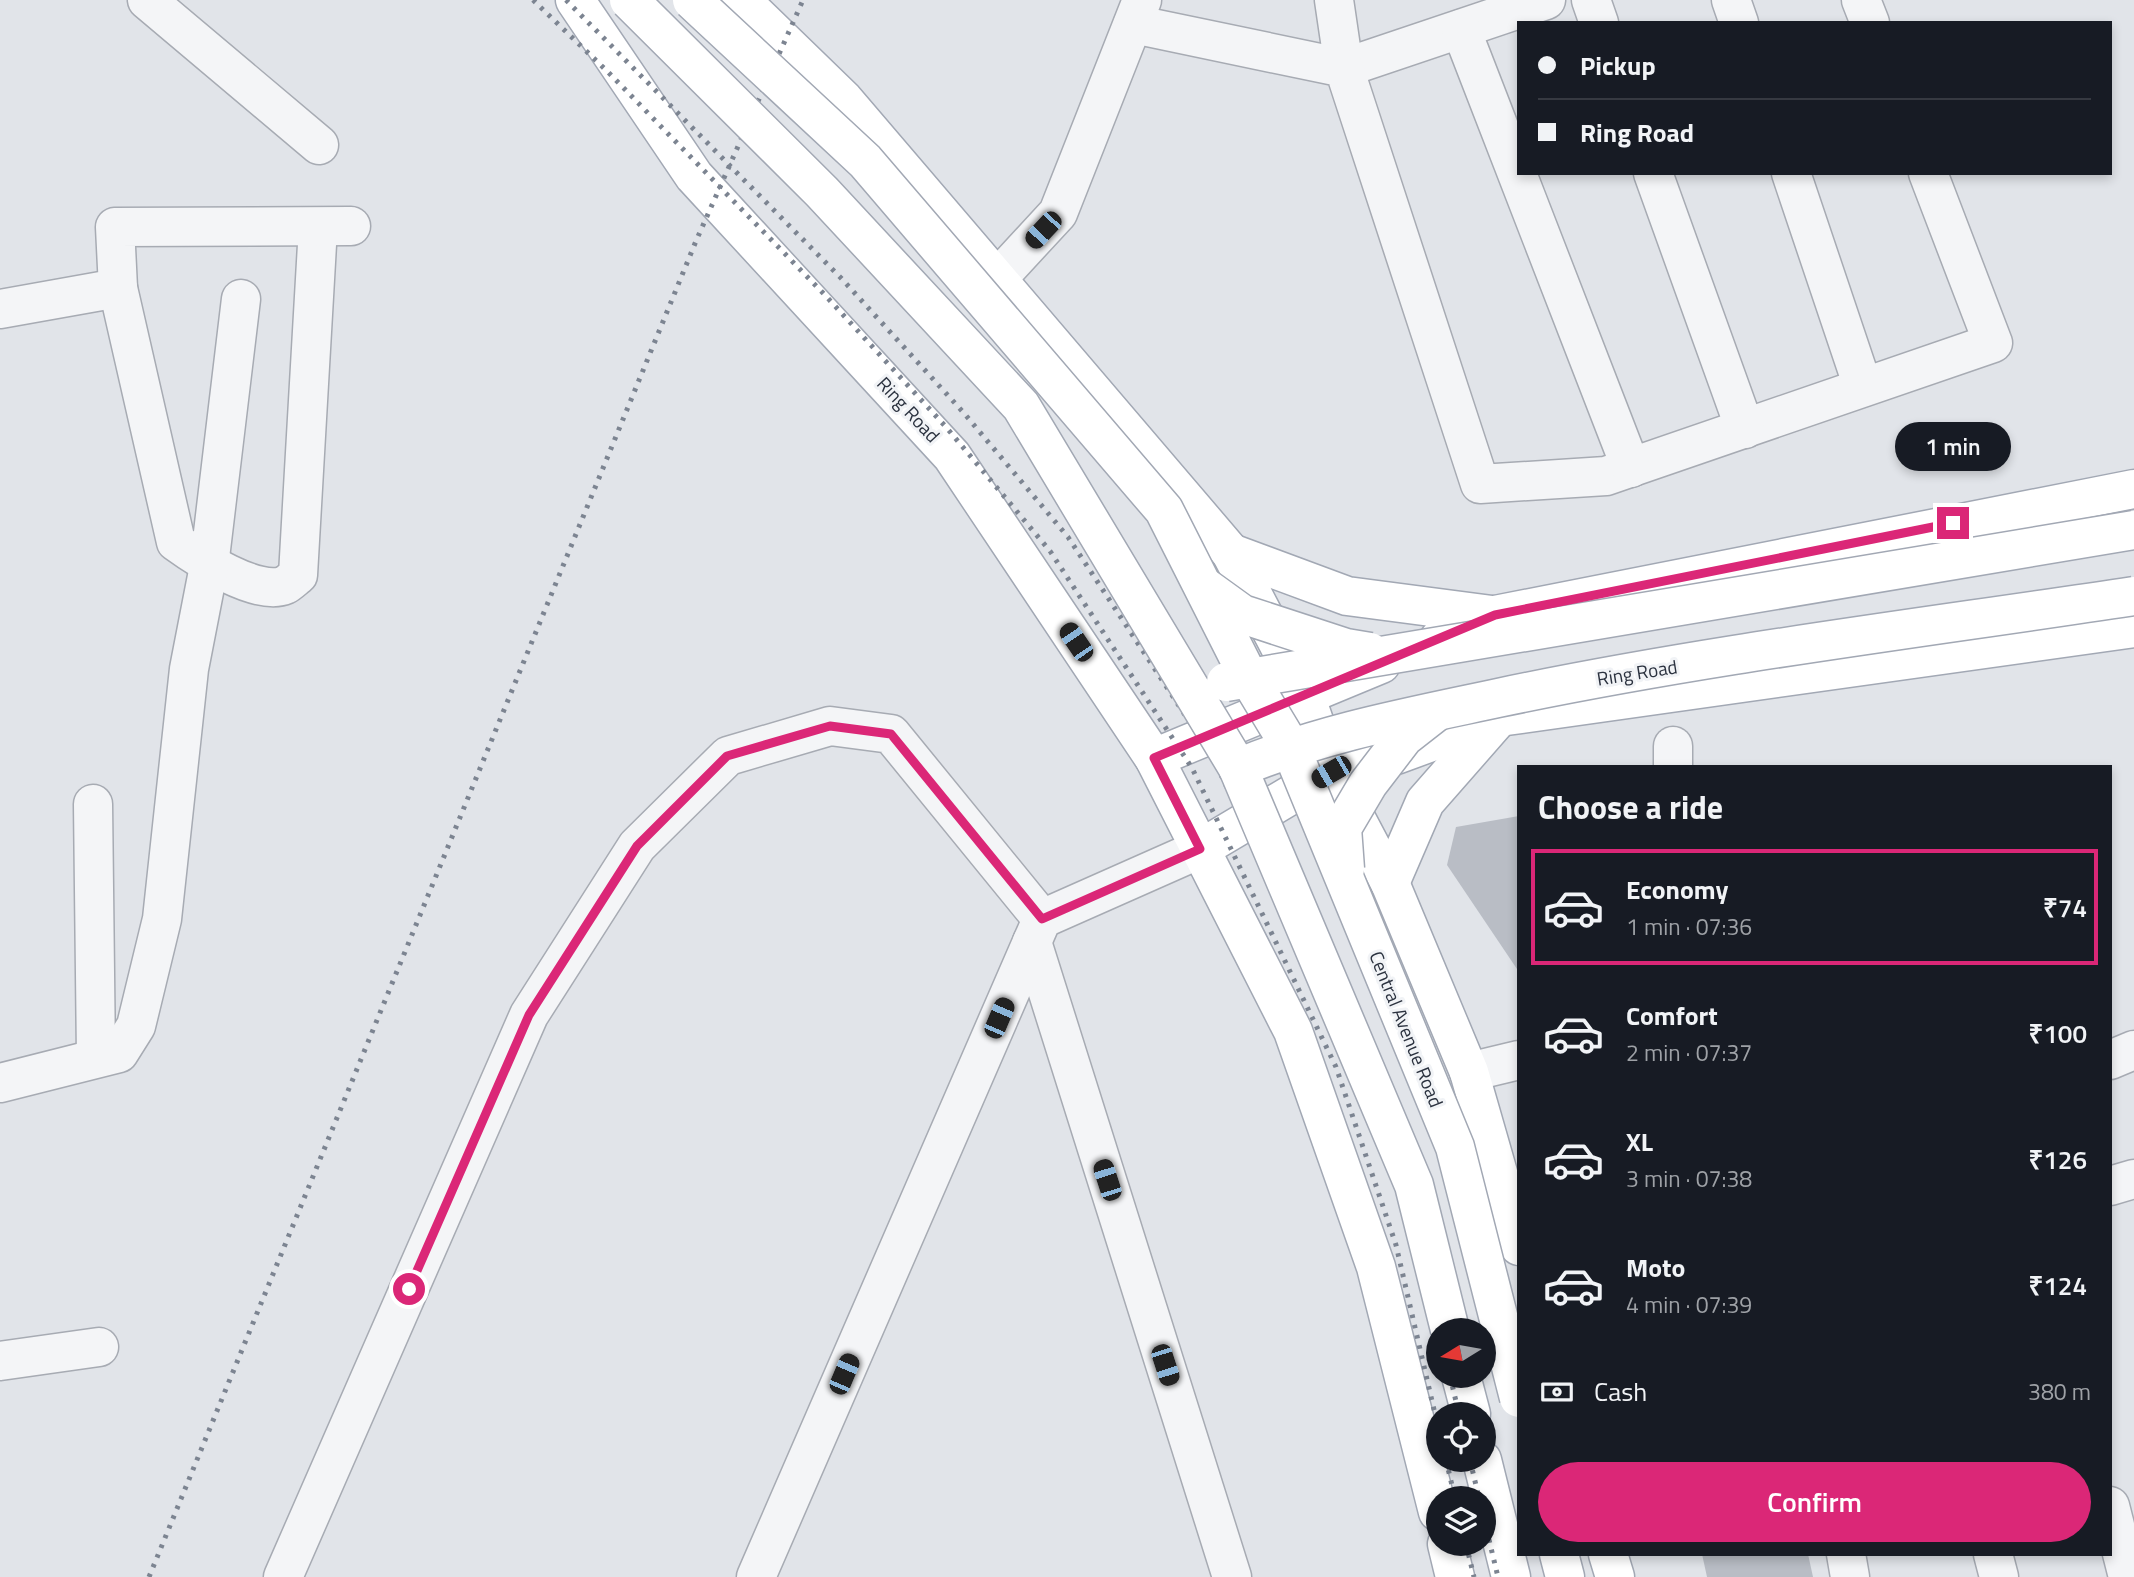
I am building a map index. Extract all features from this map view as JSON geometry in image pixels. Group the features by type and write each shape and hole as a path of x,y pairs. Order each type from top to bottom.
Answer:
{"main road":[{"name":"Ring Road","path":"575,0 694,176 952,456 1154,758 1293,1031 1376,1267 1431,1486"},
{"path":"628,0 822,192 1021,406 1238,768 1415,1185 1447,1318"},
{"path":"692,0 865,161 1164,510 1250,678"},
{"name":"Central Avenue Road","path":"741,0 844,100 1231,553 1305,695 1331,772 1390,883 1469,1072 1517,1239"},
{"path":"1154,758 1495,615 2134,489"},
{"path":"1193,689 2134,530"},
{"path":"1231,553 1347,596 1495,615"},
{"path":"1204,587 1242,614 1346,648 1392,656"},
{"name":"Ring Road","path":"1238,768 1290,746 1356,728 1580,680 2134,596"},
{"name":"Ring Road","path":"1200,849 1331,772 1396,755 1499,717 2134,628"},
{"name":"Central Avenue Road","path":"1250,678 1290,746 1455,1147 1517,1390"},
{"path":"1346,886 1342,828 1368,784 1404,737 1438,711"},
{"path":"1390,883 1425,802 1499,717"},
{"path":"1485,1472 1511,1577"},
{"path":"1450,1556 1455,1577"},
{"path":"1560,1556 1565,1577"},
{"path":"1609,1556 1615,1577"}],"street":[{"path":"147,0 319,145"},
{"path":"1334,0 1345,68 1480,484 1606,477 1993,343 1929,175"},
{"path":"998,279 1058,214 1138,12 1345,68 1546,0"},
{"path":"1591,0 1598,21"},
{"path":"1731,0 1738,21"},
{"path":"1861,0 1869,21"},
{"path":"1461,29 1517,174"},
{"path":"1518,175 1631,468"},
{"path":"1654,175 1745,429"},
{"path":"1792,175 1863,387"},
{"path":"335,226 298,575 285,585 270,588 209,566 176,542 118,288 114,227 335,226"},
{"path":"0,309 118,288"},
{"path":"0,1083 119,1053 136,1026 162,919 189,669 209,566 242,299"},
{"path":"283,1577 529,1015 637,846 727,756 830,726 891,734 1037,931 1232,1577"},
{"path":"93,804 96,1058"},
{"path":"756,1577 1037,931 1200,849"},
{"path":"2112,1059 2134,1050"},
{"path":"1469,1072 1517,1060"},
{"path":"2112,1185 2134,1179"},
{"path":"0,1361 99,1347"},
{"path":"2112,1514 2128,1577"},
{"path":"1846,1556 1850,1577"},
{"path":"1994,1556 1999,1577"}],"building":[{"path":"1517,816 1517,969 1447,865 1456,827"},
{"path":"1702,1556 1808,1556 1813,1577 1707,1577"}],"railway":[{"path":"533,0 608,72 824,294 946,427 1050,551 1192,768 1336,1067 1396,1245 1432,1402"},
{"path":"566,0 841,278 963,412 1068,537 1212,756 1357,1058 1418,1239 1437,1318"},
{"path":"149,1577 696,241 803,0"},
{"path":"1453,1388 1456,1402"},
{"path":"1449,1472 1452,1486"},
{"path":"1473,1472 1476,1486"},
{"path":"1469,1556 1474,1577"},
{"path":"1493,1556 1498,1577"}],"route":[{"path":"409,1289 529,1015 637,846 727,756 830,726 891,734 1042,919 1200,849 1154,758 1495,615 1953,523"}]}
